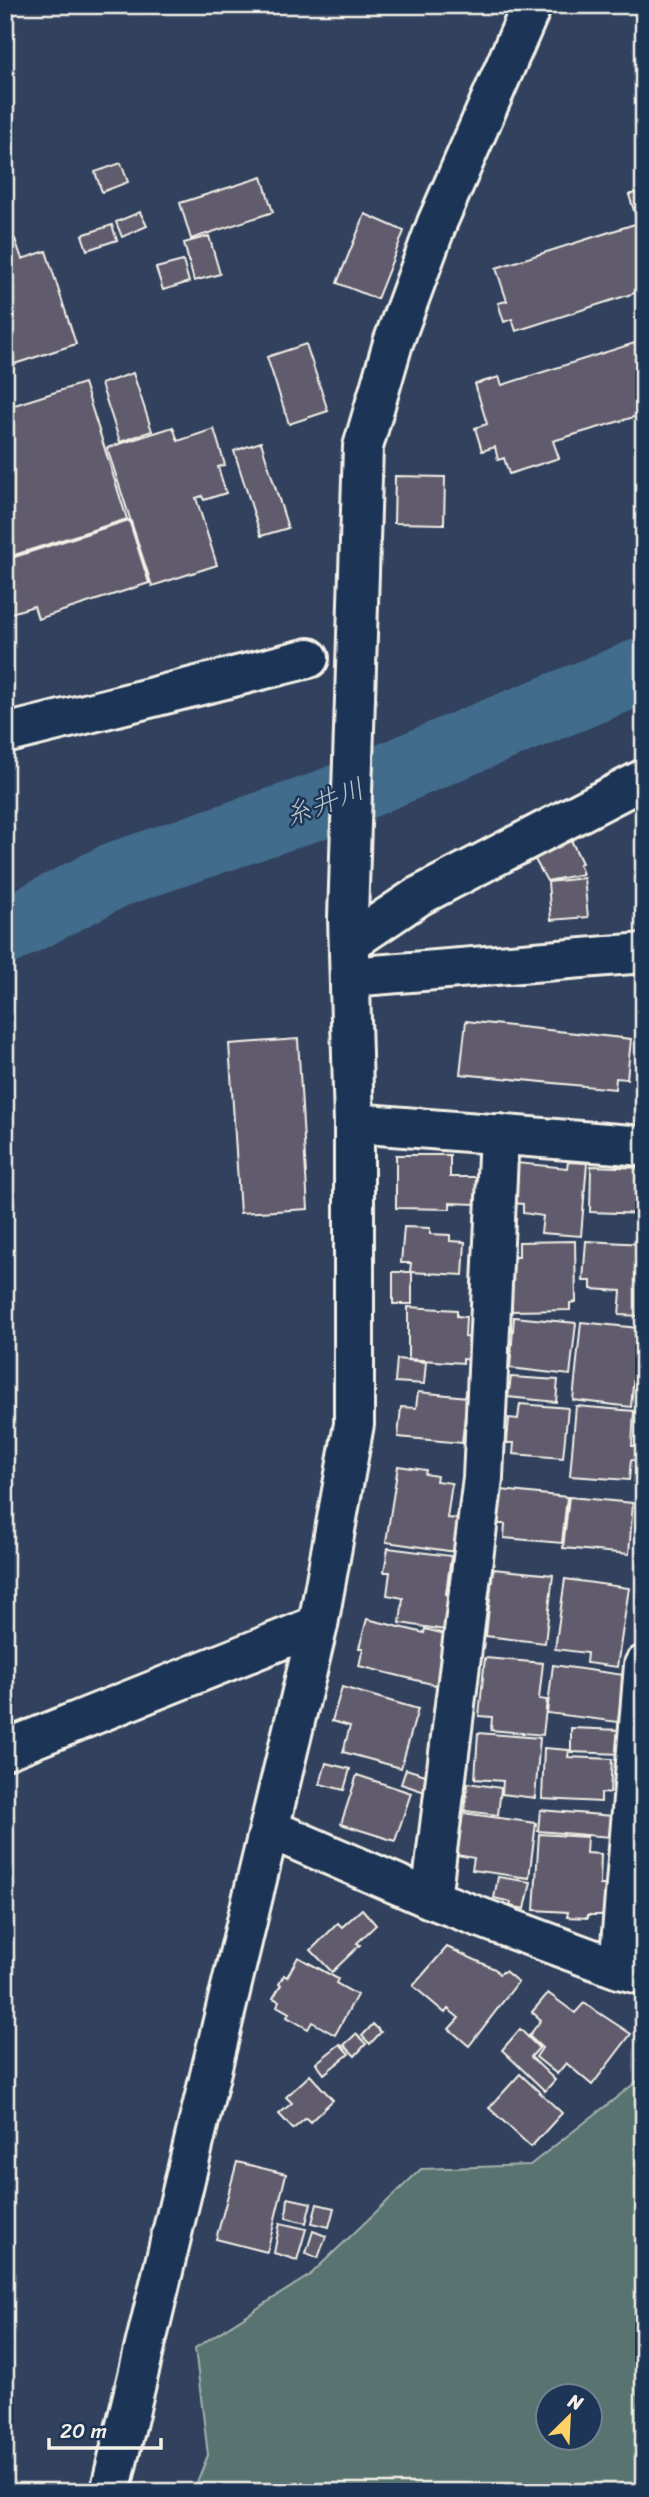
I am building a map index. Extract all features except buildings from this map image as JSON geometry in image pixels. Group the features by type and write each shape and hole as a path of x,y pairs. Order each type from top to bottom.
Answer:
{"street":[{"path":"110,2492 318,1625 354,1424 354,1123 349,946 357,583 363,447 393,343 437,223 532,5"},
{"path":"5,734 309,658"},
{"path":"349,946 419,896 644,779"},
{"path":"349,946 644,953"},
{"path":"354,1123 644,1146"},
{"path":"431,1899 483,1478 499,1134"},
{"path":"5,1750 318,1625"},
{"path":"270,1829 431,1899 632,1972 644,1665"}],"green space":[{"path":"644,2076 644,2492 193,2492 208,2455 195,2348 310,2275 421,2169 530,2165"}],"waterway":[{"name":"糸井川","path":"5,932 115,875 318,806 644,670"}]}
